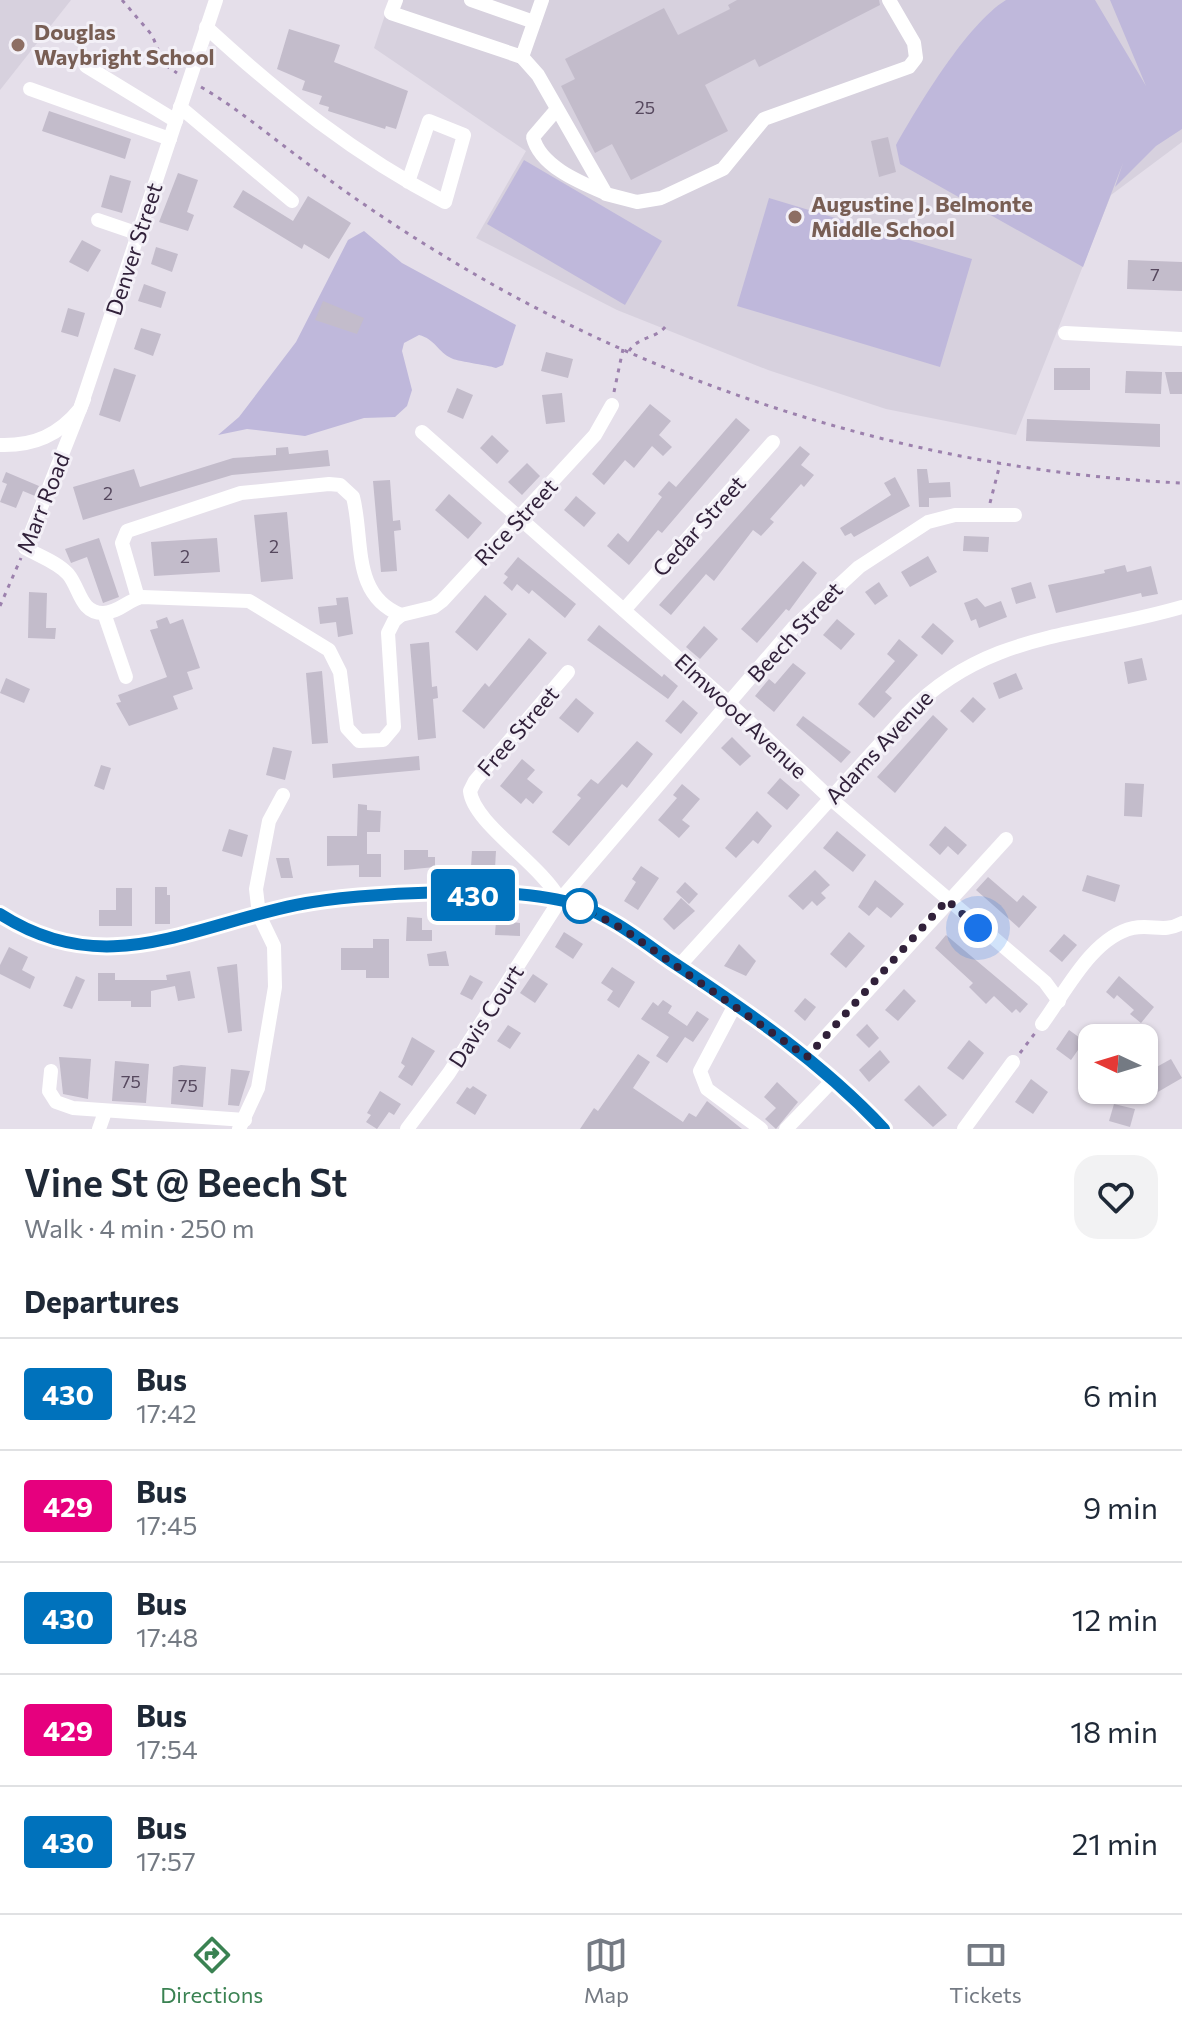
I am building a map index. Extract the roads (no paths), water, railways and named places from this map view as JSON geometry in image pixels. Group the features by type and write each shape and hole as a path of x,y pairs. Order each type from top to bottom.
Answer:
{"street":[{"name":"Denver Street","path":"0,445 34,442 60,430 84,399 216,0"},
{"path":"396,0 391,13 522,57 538,75 606,194"},
{"path":"471,0 534,22"},
{"path":"522,57 542,0"},
{"path":"557,109 533,137 536,150 575,180 606,194 637,202 661,198 723,169 764,119 909,67 916,58 914,43 889,0"},
{"path":"206,27 269,84 334,136 408,182 445,202 464,135 429,121 408,182"},
{"path":"86,66 178,114 292,201"},
{"path":"30,89 170,139"},
{"path":"98,220 139,234"},
{"path":"1065,333 1182,339"},
{"name":"Marr Road","path":"84,399 25,548 66,572 86,608 104,613"},
{"name":"Rice Street","path":"401,615 434,607 442,601 595,435 612,405"},
{"name":"Elmwood Avenue","path":"422,432 730,704 831,799 1045,982 1059,1001"},
{"name":"Cedar Street","path":"624,610 773,442"},
{"path":"126,677 104,613 138,598 239,598 260,607 329,650 340,672 347,728 359,741 383,740 394,727 388,633 401,615 383,607 364,576 353,497 340,485 241,493 127,531 122,543 138,598"},
{"name":"Beech Street","path":"560,900 793,628 836,586 877,553 936,519 987,514 1015,515"},
{"name":"Adams Avenue","path":"679,966 919,702 958,670 1015,646 1182,607"},
{"name":"Free Street","path":"560,900 552,884 528,858 477,812 470,791 475,781 568,672"},
{"path":"51,1071 49,1091 56,1102 73,1108 242,1124 258,1088 277,975 271,933 259,915 256,889 269,821 283,795"},
{"path":"807,1057 947,900 1006,839"},
{"path":"0,914 47,938 116,947 184,937 319,901 406,895 521,895 560,900 594,912 735,1005 834,1079 883,1129"},
{"name":"Davis Court","path":"407,1129 449,1073 560,900"},
{"path":"1042,1024 1100,946 1133,928 1169,930 1182,923"},
{"path":"735,1005 700,1071 707,1089 761,1129"},
{"path":"964,1129 1013,1062"},
{"path":"786,1129 834,1079"},
{"path":"99,1129 105,1112"}],"place":[{"name":"Douglas Waybright School","path":"18,45"},
{"name":"Augustine J. Belmonte Middle School","path":"795,217"}]}
